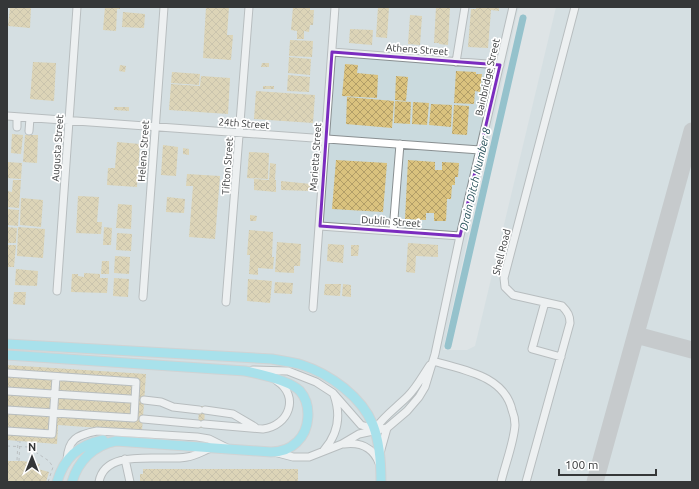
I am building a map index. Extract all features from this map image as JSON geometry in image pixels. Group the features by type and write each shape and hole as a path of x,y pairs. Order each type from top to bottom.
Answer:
{"main road":[{"path":"7,344 272,360 295,363 324,374 349,393 366,412 375,429 380,455 381,482"},
{"path":"7,355 238,370 258,374 287,384 300,392 307,405 308,413 306,426 297,442 286,449 271,452 114,439 99,441 79,449 67,460 60,470 57,482"},
{"path":"72,482 78,467 91,452 100,446 116,441 142,442"}],"street":[{"name":"Augusta Street","path":"57,291 77,7"},
{"name":"Helena Street","path":"143,297 164,7"},
{"name":"Tifton Street","path":"226,302 249,7"},
{"name":"Marietta Street","path":"313,308 335,7"},
{"path":"456,62 465,7"},
{"name":"Bainbridge Street","path":"387,428 407,411 425,387 433,361 460,236 513,7"},
{"name":"Shell Road","path":"526,482 561,357 570,323 570,317 562,306 512,295 505,287 504,278 575,7"},
{"name":"Athens Street","path":"332,52 500,65"},
{"name":"24th Street","path":"7,116 480,150"},
{"path":"17,127 18,117"},
{"path":"29,131 30,118"},
{"path":"393,231 400,144"},
{"name":"Dublin Street","path":"320,226 460,236"},
{"path":"545,302 532,348 561,357"},
{"path":"433,361 487,379 496,384 508,398 512,407 515,425 501,482"},
{"name":"Bainbridge Street","path":"375,429 381,420 409,395 433,361"},
{"path":"238,370 288,371 316,382 333,393 361,425 375,429"},
{"path":"7,373 136,382 134,418 7,410"},
{"path":"7,431 52,434 56,377"},
{"path":"143,419 261,429 268,428 283,420 289,410 290,398 288,392 282,384 275,379"},
{"path":"7,391 130,399"},
{"path":"322,452 331,443 338,425 337,404 333,393"},
{"path":"409,395 416,400"},
{"path":"144,400 161,402 173,407 233,414 261,429"},
{"path":"271,452 299,458 309,457 342,444 359,434 375,429 387,428 380,455"},
{"path":"67,460 67,448 73,439 85,433 97,431 196,437 209,439 229,449"},
{"path":"342,444 355,444 368,448 375,455 381,468"},
{"path":"99,482 100,476 105,468 112,463 125,459 188,457 211,448"},
{"path":"125,459 130,482"}],"path":[{"path":"19,441 18,461 18,446 19,441"},
{"path":"7,446 28,446 49,461 53,467 48,482"}],"highlighted area":[{"path":"332,52 500,65 460,236 320,226"}],"shaded area":[{"path":"7,7 521,7 518,10 443,350 467,350 475,346 556,7 692,7 692,482 7,482"}],"building":[{"path":"10,7 31,7 30,28 8,26"},
{"path":"105,7 120,7 120,9 117,9 116,31 103,30"},
{"path":"206,7 229,7 227,35 233,35 231,60 203,58"},
{"path":"293,7 310,7 310,10 314,10 313,25 310,25 309,32 304,31 304,39 297,39 297,31 291,30"},
{"path":"378,7 389,7 387,38 376,37"},
{"path":"436,7 450,7 448,45 434,43"},
{"path":"476,7 499,7 499,11 491,10 488,48 468,47 471,9 476,9"},
{"path":"123,12 145,14 144,28 122,27"},
{"path":"410,15 422,16 420,45 408,44"},
{"path":"350,29 373,30 372,45 349,43"},
{"path":"290,40 313,41 312,57 289,56"},
{"path":"289,57 311,59 310,75 288,73"},
{"path":"33,62 56,63 54,101 30,99"},
{"path":"262,63 269,63 269,67 261,67"},
{"path":"345,64 358,65 357,73 378,75 377,98 342,96"},
{"path":"120,65 126,66 125,72 119,71"},
{"path":"456,71 476,72 476,74 482,74 480,92 475,91 474,104 454,103"},
{"path":"172,72 200,74 199,85 171,83"},
{"path":"288,75 310,77 309,92 287,91"},
{"path":"201,76 230,78 228,114 169,110 171,84 200,86"},
{"path":"396,76 408,77 406,101 395,100"},
{"path":"263,86 274,86 274,89 263,89"},
{"path":"256,91 315,95 313,123 254,119"},
{"path":"347,97 394,101 392,128 346,124"},
{"path":"395,101 411,102 410,124 394,123"},
{"path":"413,102 429,103 427,125 412,124"},
{"path":"431,104 452,105 451,127 429,125"},
{"path":"454,105 469,106 467,135 452,134"},
{"path":"114,107 129,107 129,111 114,110"},
{"path":"12,134 23,135 21,154 11,153"},
{"path":"25,135 38,135 37,163 23,162"},
{"path":"117,142 140,144 137,187 107,185 108,168 115,168"},
{"path":"163,145 178,147 176,176 161,175"},
{"path":"183,148 189,149 189,155 183,154"},
{"path":"249,152 269,153 268,179 247,178"},
{"path":"336,160 387,163 383,212 332,209"},
{"path":"408,160 435,162 435,170 442,170 442,162 459,163 458,177 455,177 455,185 452,185 451,199 447,199 446,221 434,221 434,213 426,213 426,220 405,219"},
{"path":"7,162 22,163 21,179 7,178"},
{"path":"270,163 276,164 276,192 254,190 254,179 269,180"},
{"path":"187,174 220,176 215,239 189,237 193,186 186,186"},
{"path":"13,180 21,180 19,208 7,207 7,191 12,192"},
{"path":"281,181 311,184 310,191 281,190"},
{"path":"78,196 99,197 97,222 102,222 101,234 76,233"},
{"path":"167,197 185,199 184,213 166,212"},
{"path":"21,198 43,200 41,227 20,225"},
{"path":"118,204 132,205 131,229 116,228"},
{"path":"7,209 19,210 18,226 7,225"},
{"path":"250,215 257,216 256,221 250,221"},
{"path":"7,227 17,228 16,243 7,243"},
{"path":"18,227 45,229 43,258 17,256"},
{"path":"104,227 112,228 111,245 103,245"},
{"path":"249,230 273,232 273,269 258,268 258,275 249,274 250,255 247,255"},
{"path":"117,233 132,234 131,251 116,250"},
{"path":"277,242 301,244 300,266 294,266 294,273 275,272"},
{"path":"408,243 438,245 438,257 416,256 415,273 406,272"},
{"path":"328,244 344,245 343,263 327,261"},
{"path":"7,245 16,245 14,267 7,267"},
{"path":"351,245 359,245 358,256 351,256"},
{"path":"115,256 130,257 129,274 114,273"},
{"path":"102,261 109,261 109,274 101,274"},
{"path":"16,269 38,271 37,286 15,285"},
{"path":"84,273 100,274 100,278 108,278 107,293 71,292 72,274 78,274 78,276 84,277"},
{"path":"114,278 129,279 128,297 113,296"},
{"path":"248,279 272,281 270,303 247,301"},
{"path":"275,282 293,283 292,294 274,293"},
{"path":"325,284 341,284 340,296 324,295"},
{"path":"343,284 351,285 351,297 342,296"},
{"path":"14,292 26,292 25,305 13,304"},
{"path":"7,365 146,374 142,431 58,425 57,444 7,440"},
{"path":"199,406 205,406 204,428 198,428"},
{"path":"7,461 23,461 40,464 38,469 49,472 46,482 7,482"},
{"path":"143,469 298,469 298,482 144,482 140,481 140,474 143,474"}],"waterway":[{"name":"Drain Ditch Number 8","path":"448,346 523,18"}],"taxiway":[{"path":"595,482 692,131"},
{"path":"636,335 692,350"}]}
